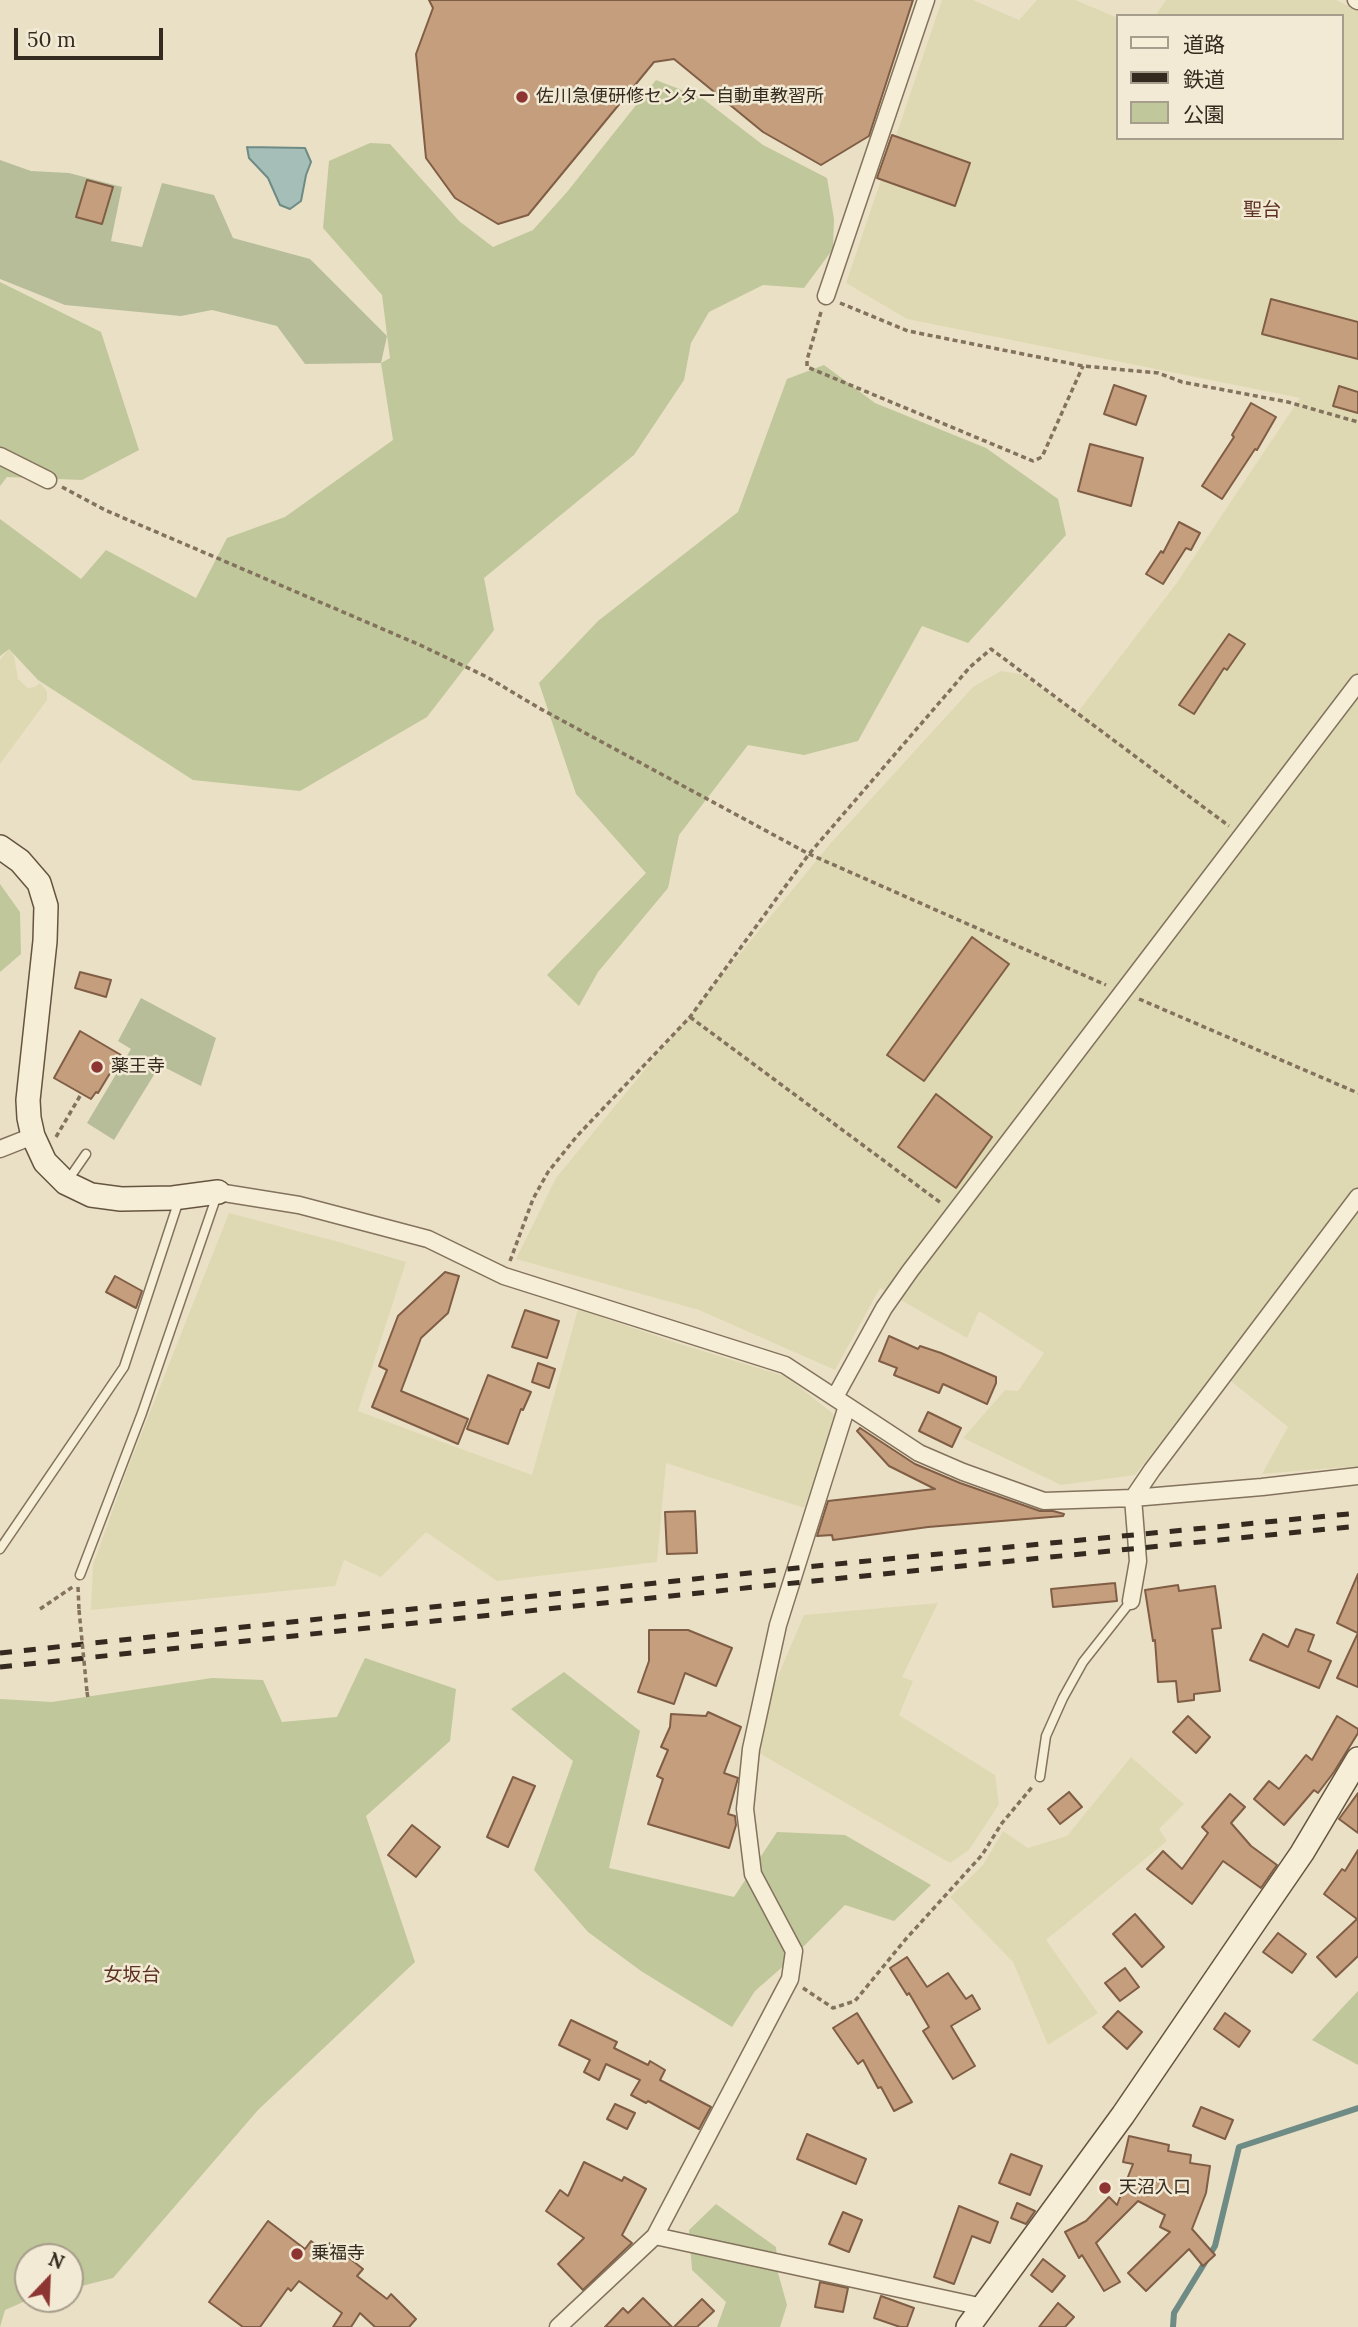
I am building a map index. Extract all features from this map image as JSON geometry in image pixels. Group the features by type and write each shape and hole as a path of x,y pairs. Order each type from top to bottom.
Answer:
{"street":[{"path":"826,296 926,0"},
{"path":"0,456 48,480"},
{"path":"558,2327 655,2236 790,1979 794,1951 753,1874 745,1809 751,1749 778,1625 841,1401 884,1308 1241,835 1357,686"},
{"path":"0,847 20,861 39,883 46,906 45,941 28,1100 29,1118 44,1137 45,1162 66,1183 91,1195 121,1199 179,1197 218,1192 299,1205 428,1239 504,1276 785,1365 919,1453 1044,1501 1133,1498 1358,1476"},
{"path":"0,1149 44,1137"},
{"path":"1131,1601 1138,1561 1133,1498 1358,1197"},
{"path":"968,2327 1123,2115 1309,1843 1358,1759"},
{"path":"655,2236 983,2307"}],"lane":[{"path":"66,1183 86,1154"},
{"path":"79,1582 142,1413 218,1192"},
{"path":"0,1549 124,1367 179,1197"},
{"path":"1040,1777 1046,1736 1063,1698 1083,1662 1131,1601"}],"path":[{"path":"1083,366 1042,457 1033,461 807,367 807,360 826,296 908,331 1083,366 1157,373 1182,382 1288,402 1358,422"},
{"path":"48,480 105,510 420,645 488,677 809,854 1358,1093"},
{"path":"504,1276 533,1199 548,1172 577,1136 690,1017 809,854 970,667 991,649 1241,835"},
{"path":"690,1017 955,1213"},
{"path":"44,1137 80,1096"},
{"path":"40,1609 79,1582"},
{"path":"79,1582 79,1610 88,1698"},
{"path":"790,1979 834,2008 855,2001 905,1940 982,1855 1002,1823 1040,1777"}],"shaded area":[{"path":"942,0 973,0 1019,20 1037,0 1075,0 1116,17 1116,140 1344,140 1344,14 1156,14 1166,0 1336,0 1358,11 1358,1466 1262,1474 1288,1427 1217,1370 1135,1475 1061,1485 963,1438 1005,1390 1018,1391 1044,1353 979,1311 967,1338 880,1288 835,1370 699,1310 516,1259 556,1178 830,844 973,687 1001,671 1020,674 1077,713 1176,584 1300,398 907,319 846,283"},
{"path":"9,648 14,656 18,679 28,688 40,683 47,691 47,700 0,764 0,660"},
{"path":"229,1213 406,1262 358,1411 532,1475 578,1309 787,1377 837,1417 804,1508 666,1463 657,1562 497,1581 426,1532 381,1577 344,1560 335,1586 91,1610 93,1565 127,1470"},
{"path":"938,1603 902,1677 913,1681 899,1715 995,1775 999,1804 969,1850 950,1863 759,1753 771,1692 804,1615"},
{"path":"1131,1757 1184,1804 1159,1829 1167,1841 1046,1940 1098,2013 1048,2045 1013,1962 950,1897 983,1865 1003,1831 1028,1848 1067,1836"}],"green space":[{"path":"656,80 702,98 763,145 827,178 834,219 833,249 804,288 763,285 709,312 691,343 684,380 634,455 484,578 494,630 427,717 300,791 193,780 38,680 9,649 0,656 0,519 81,579 106,550 196,598 227,538 285,517 393,440 381,363 390,358 382,295 323,228 329,161 370,143 390,144 459,221 493,247 533,230 567,192"},
{"path":"0,160 31,171 69,173 122,187 111,241 142,247 162,183 214,195 233,238 310,259 387,336 381,363 305,364 277,326 212,310 181,316 65,305 0,279"},
{"path":"0,282 101,332 139,450 82,480 7,477 0,486"},
{"path":"824,365 875,403 986,448 1058,499 1066,535 968,643 922,626 858,741 804,755 748,745 679,835 668,888 598,972 579,1006 547,975 646,873 576,794 539,683 598,621 738,512 787,379"},
{"path":"0,884 20,912 21,954 0,972"},
{"path":"141,998 216,1038 201,1086 160,1065 114,1140 87,1123 131,1049 118,1041"},
{"path":"365,1658 456,1689 450,1741 366,1816 415,1962 258,2110 113,2278 84,2285 84,2243 14,2243 14,2306 5,2310 0,2327 0,1699 52,1702 212,1678 263,1680 282,1722 337,1717"},
{"path":"564,1672 640,1731 609,1868 734,1897 777,1832 845,1835 931,1885 894,1921 845,1905 755,1991 732,2027 641,1971 588,1932 534,1870 573,1761 511,1709"},
{"path":"1358,1991 1358,2065 1312,2040"},
{"path":"716,2204 776,2247 778,2273 787,2305 780,2327 717,2327 726,2302 692,2270 689,2230"}],"water":[{"path":"247,147 305,148 311,162 301,201 290,209 280,205 268,178 249,158"}],"building":[{"name":"佐川急便研修センター自動車教習所","path":"429,0 913,0 869,136 821,165 763,132 674,59 654,62 528,215 498,224 455,198 426,158 416,54 433,8"},
{"path":"892,135 970,163 955,206 877,178"},
{"path":"87,180 113,187 102,224 76,217"},
{"path":"1271,299 1358,322 1358,359 1262,334"},
{"path":"1114,385 1146,396 1136,425 1104,414"},
{"path":"1339,386 1358,392 1358,413 1333,406"},
{"path":"1251,403 1276,417 1257,450 1255,449 1222,499 1202,486 1234,437 1232,435"},
{"path":"1090,444 1143,458 1131,506 1078,491"},
{"path":"1179,522 1200,533 1191,550 1186,548 1163,584 1146,574 1161,551 1163,553"},
{"path":"1229,634 1245,644 1227,670 1224,668 1194,714 1179,705"},
{"path":"972,937 1009,964 924,1081 887,1055"},
{"path":"80,972 111,980 106,997 75,988"},
{"path":"80,1031 121,1055 98,1093 91,1099 54,1078"},
{"path":"936,1094 992,1137 956,1188 898,1147"},
{"path":"445,1272 459,1276 448,1313 421,1338 401,1391 468,1419 458,1444 372,1407 387,1370 379,1366 398,1316"},
{"path":"115,1276 142,1291 136,1308 106,1292"},
{"path":"525,1310 559,1321 547,1358 512,1347"},
{"path":"889,1336 918,1349 920,1346 941,1353 996,1377 987,1404 943,1384 939,1393 894,1375 897,1368 879,1361"},
{"path":"538,1363 555,1369 549,1388 532,1382"},
{"path":"488,1375 531,1392 523,1410 521,1409 508,1444 467,1429"},
{"path":"928,1412 961,1428 952,1447 919,1431"},
{"path":"860,1428 915,1464 960,1483 1040,1511 1064,1514 928,1527 833,1540 832,1535 817,1536 828,1501 935,1489 889,1466 857,1431"},
{"path":"695,1511 697,1553 667,1554 665,1512"},
{"path":"1358,1574 1358,1633 1337,1623"},
{"path":"1115,1583 1117,1601 1053,1607 1051,1589"},
{"path":"1178,1585 1179,1591 1215,1586 1221,1628 1212,1629 1220,1691 1194,1694 1194,1700 1178,1702 1176,1681 1158,1682 1155,1640 1153,1641 1145,1590"},
{"path":"1296,1629 1314,1635 1308,1651 1331,1661 1319,1688 1250,1660 1263,1634 1288,1647"},
{"path":"649,1630 688,1630 732,1648 716,1686 685,1673 674,1704 638,1692 649,1661"},
{"path":"1358,1633 1358,1687 1337,1678"},
{"path":"708,1712 741,1727 724,1773 738,1778 728,1814 735,1816 736,1825 729,1848 648,1824 663,1779 657,1776 668,1750 661,1747 670,1727 671,1714 706,1716"},
{"path":"1188,1716 1210,1737 1196,1753 1173,1732"},
{"path":"1337,1716 1358,1729 1358,1733 1318,1793 1314,1790 1284,1825 1254,1799 1269,1781 1279,1789 1306,1755 1312,1760"},
{"path":"513,1777 535,1786 508,1847 487,1837"},
{"path":"1069,1792 1082,1807 1060,1824 1048,1809"},
{"path":"1358,1793 1358,1833 1339,1819"},
{"path":"1230,1794 1245,1807 1231,1823 1251,1846 1277,1865 1261,1888 1223,1861 1192,1904 1147,1869 1163,1851 1182,1869 1208,1833 1202,1827"},
{"path":"412,1825 440,1847 416,1877 388,1855"},
{"path":"1358,1850 1358,1956 1336,1977 1317,1957 1357,1919 1324,1894 1342,1869 1345,1871"},
{"path":"1135,1914 1164,1947 1142,1967 1113,1934"},
{"path":"1278,1933 1306,1954 1292,1973 1263,1952"},
{"path":"907,1957 927,1987 948,1973 966,1999 972,1995 980,2009 951,2026 975,2066 953,2079 923,2031 929,2027 890,1968"},
{"path":"1125,1968 1139,1987 1120,2001 1105,1983"},
{"path":"1118,2011 1142,2032 1127,2049 1103,2027"},
{"path":"857,2013 912,2102 894,2111 863,2060 858,2064 833,2028"},
{"path":"1225,2013 1250,2031 1239,2047 1214,2029"},
{"path":"571,2020 617,2042 614,2048 648,2065 650,2061 665,2070 660,2080 711,2107 699,2129 648,2101 646,2103 631,2095 640,2080 606,2064 599,2080 584,2072 590,2060 559,2045"},
{"path":"615,2104 635,2113 627,2129 607,2119"},
{"path":"1201,2107 1233,2120 1225,2139 1193,2126"},
{"path":"807,2134 866,2159 856,2184 797,2159"},
{"path":"1129,2136 1169,2145 1168,2151 1191,2155 1190,2163 1210,2166 1206,2193 1192,2229 1215,2255 1203,2266 1189,2249 1146,2291 1128,2273 1170,2232 1160,2227 1165,2215 1138,2201 1096,2243 1120,2282 1104,2291 1082,2255 1079,2258 1065,2232 1086,2221 1109,2197 1117,2205 1133,2164 1123,2162"},
{"path":"1011,2154 1042,2166 1030,2195 999,2183"},
{"path":"584,2162 622,2181 624,2177 646,2189 622,2235 632,2243 583,2290 558,2264 584,2238 546,2211 560,2190 568,2196"},
{"path":"1017,2203 1035,2211 1026,2224 1011,2218"},
{"path":"959,2206 998,2222 990,2243 972,2236 954,2284 934,2277"},
{"path":"843,2212 862,2220 849,2252 829,2244"},
{"path":"268,2221 305,2249 311,2241 323,2251 330,2243 363,2269 357,2276 387,2299 391,2294 416,2319 409,2327 375,2327 360,2313 351,2327 333,2327 342,2313 299,2281 291,2291 288,2288 260,2327 243,2327 209,2302"},
{"path":"1043,2259 1065,2276 1052,2292 1031,2275"},
{"path":"820,2282 848,2288 843,2312 815,2307"},
{"path":"881,2296 914,2308 907,2327 874,2318"},
{"path":"643,2298 672,2327 605,2327 623,2308 628,2313"},
{"path":"702,2299 714,2311 697,2327 674,2327"},
{"path":"1058,2303 1074,2317 1065,2327 1039,2327"}],"waterway":[{"path":"1173,2327 1174,2313 1215,2246 1239,2147 1358,2108"}],"railway":[{"path":"0,1653 806,1567 1358,1513"},
{"path":"0,1667 1358,1526"}],"place":[{"name":"佐川急便研修センター自動車教習所","path":"522,97"},
{"name":"薬王寺","path":"97,1067"},
{"name":"天沼入口","path":"1105,2188"},
{"name":"乗福寺","path":"297,2254"}],"district":[{"name":"聖台","path":"1262,211"},
{"name":"女坂台","path":"132,1976"}]}
